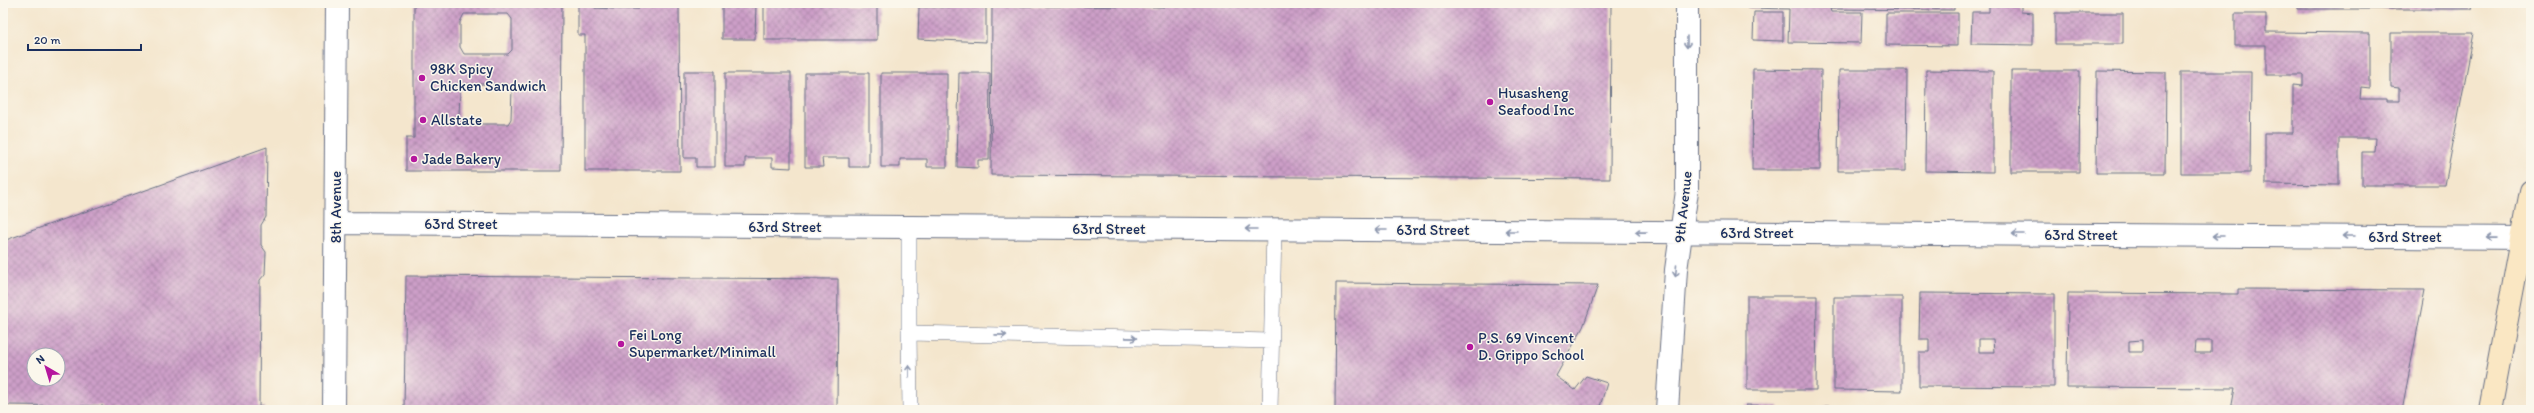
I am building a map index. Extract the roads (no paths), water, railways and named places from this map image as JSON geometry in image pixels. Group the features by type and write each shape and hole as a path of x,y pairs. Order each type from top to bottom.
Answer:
{"main road":[{"path":"2490,410 2527,238 2531,191"}],"street":[{"name":"8th Avenue","path":"334,410 337,3"},
{"name":"9th Avenue","path":"1667,410 1680,232 1687,191 1687,3"},
{"name":"63rd Street","path":"336,223 2527,238"}],"lane":[{"path":"909,228 910,410"},
{"path":"1270,410 1274,229"},
{"path":"909,333 1272,341"}],"place":[{"name":"98K Spicy Chicken Sandwich","path":"422,78"},
{"name":"Husasheng Seafood Inc","path":"1490,102"},
{"name":"Allstate","path":"423,120"},
{"name":"Jade Bakery","path":"414,159"},
{"name":"Fei Long Supermarket/Minimall","path":"621,344"},
{"name":"P.S. 69 Vincent D. Grippo School","path":"1470,347"}]}
